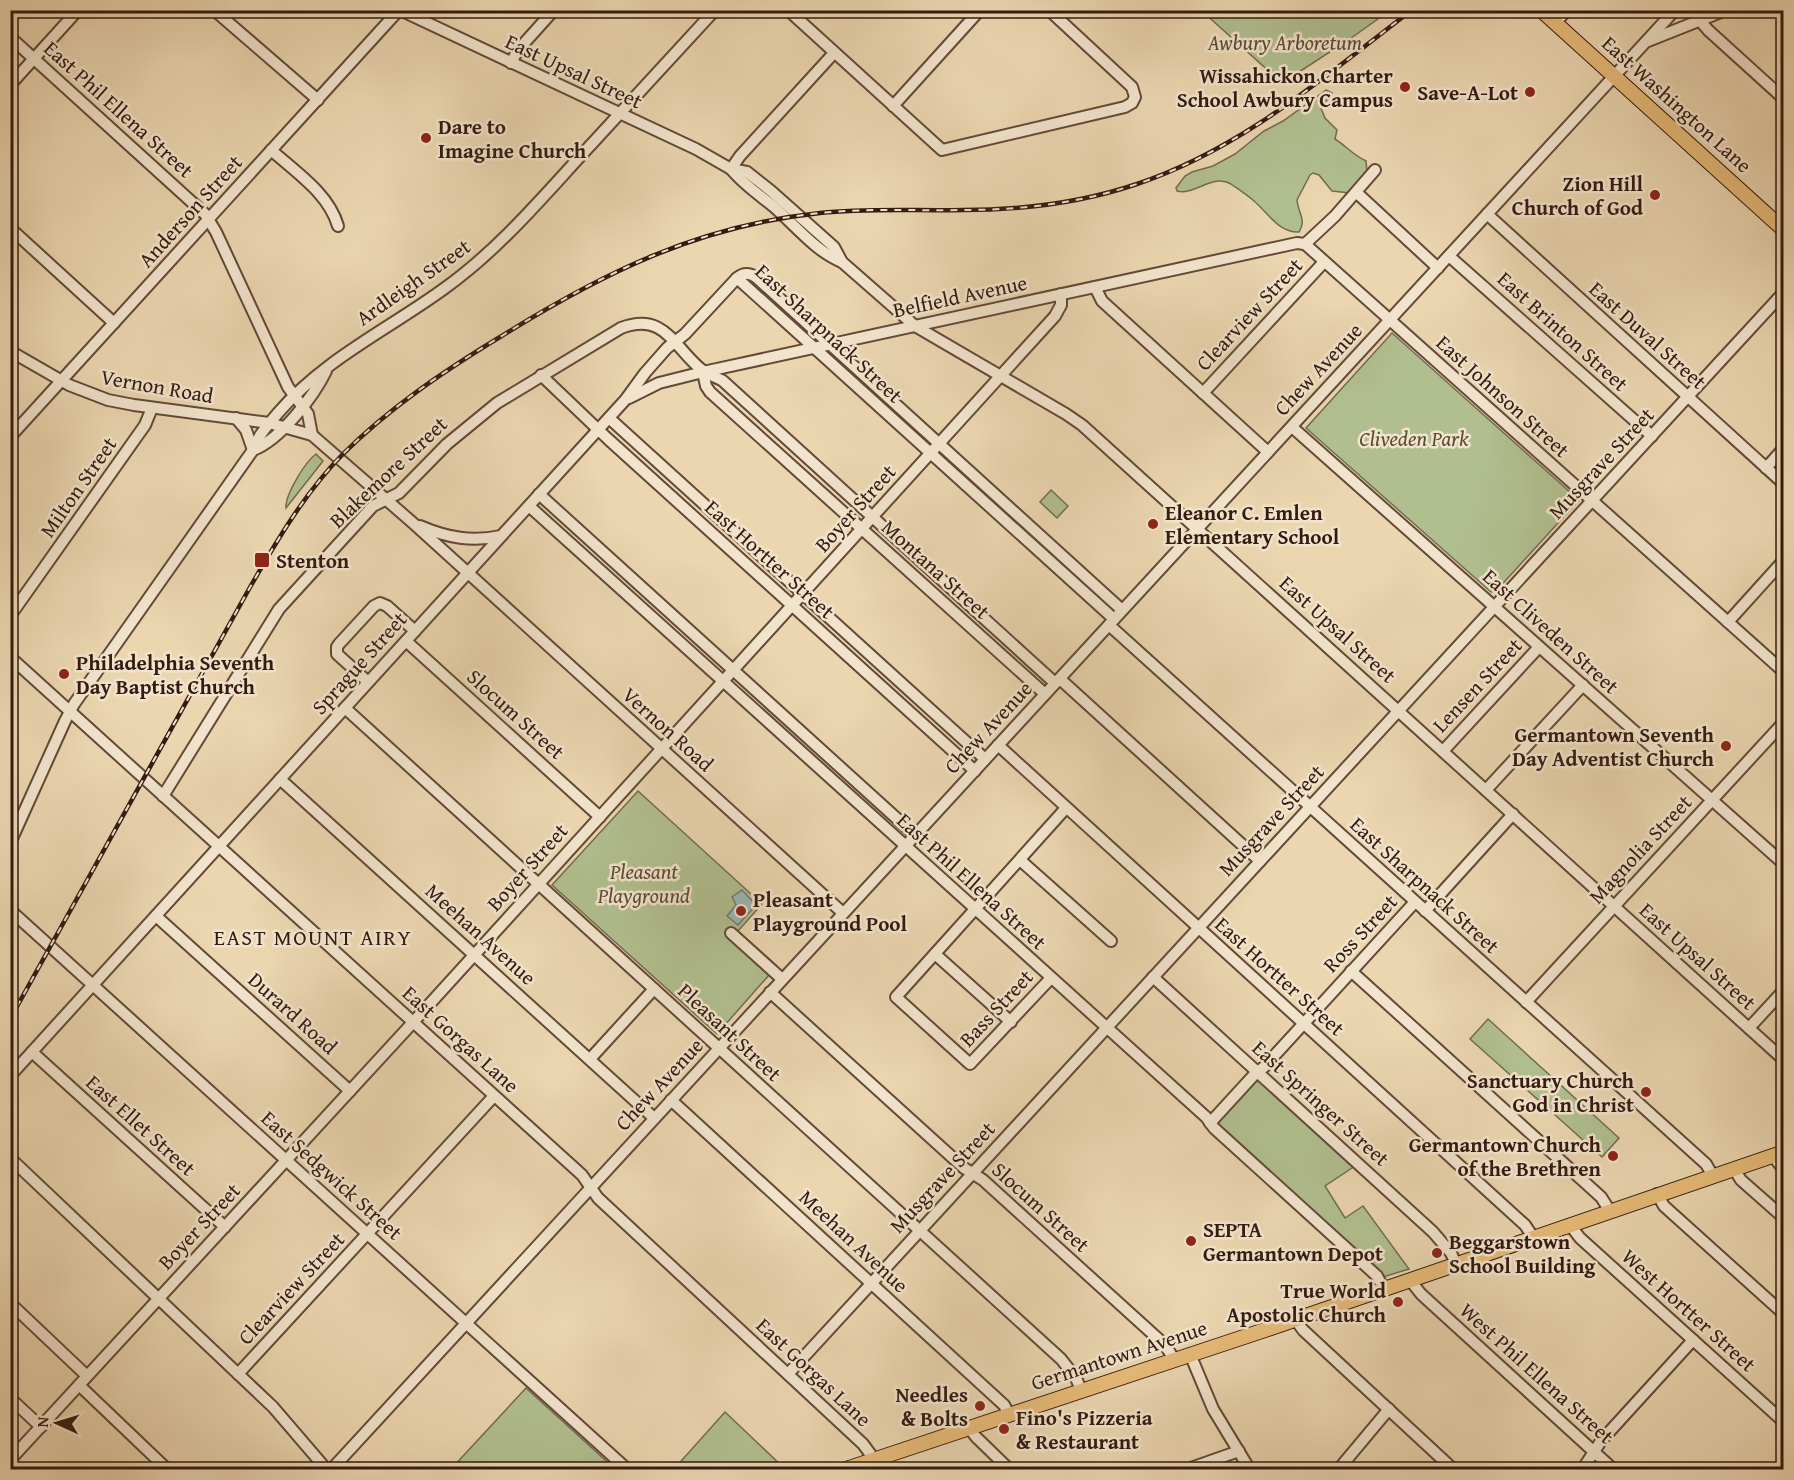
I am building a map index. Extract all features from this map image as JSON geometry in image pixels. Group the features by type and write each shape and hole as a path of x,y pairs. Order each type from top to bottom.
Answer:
{"main road":[{"name":"East Washington Lane","path":"1541,10 1784,230"},
{"name":"Germantown Avenue","path":"843,1470 1778,1154"}],"street":[{"path":"10,85 78,10"},
{"path":"214,10 318,100"},
{"name":"Anderson Street","path":"10,437 399,10"},
{"name":"East Upsal Street","path":"399,10 696,149 731,169 741,181 773,206 827,256 842,262 915,326 1082,425 1784,1059"},
{"path":"511,63 518,50 554,10"},
{"name":"Ardleigh Street","path":"10,843 70,712 253,450 256,439 269,423 314,376 447,287 485,256 519,223 715,10"},
{"path":"788,10 941,150 1125,107 1132,103 1135,97 1130,84 1049,10"},
{"path":"893,106 980,10"},
{"path":"1556,23 1567,10"},
{"name":"Chew Avenue","path":"329,1470 1675,10"},
{"path":"1691,10 1708,30 1784,99"},
{"path":"1646,42 1726,10"},
{"name":"East Phil Ellena Street","path":"10,37 209,219 293,396 303,406 310,420 312,435"},
{"path":"731,169 740,156 834,53"},
{"path":"271,150 325,199 334,212 338,226"},
{"name":"Clearview Street","path":"1305,244 1357,193 1375,170"},
{"path":"1357,193 1438,268"},
{"name":"East Duval Street","path":"1487,214 1784,484"},
{"path":"10,228 114,323"},
{"name":"Belfield Avenue","path":"626,399 659,383 703,372 1297,243 1305,244"},
{"name":"East Johnson Street","path":"1305,244 1784,672"},
{"name":"East Brinton Street","path":"1449,256 1652,436"},
{"name":"Clearview Street","path":"1203,393 1324,262"},
{"name":"East Sharpnack Street","path":"1122,610 754,276 743,274 737,278 931,453 1310,807 1706,1164 1713,1176"},
{"name":"Sprague Street","path":"10,1076 609,418 645,373 737,278"},
{"path":"1095,287 1102,301 1268,452"},
{"name":"Musgrave Street","path":"788,1374 1784,292"},
{"name":"Boyer Street","path":"10,1460 804,594 1055,316 1060,305 1061,294"},
{"name":"Montana Street","path":"633,324 658,327 703,372 723,381 1260,861"},
{"name":"Blakemore Street","path":"164,796 279,609 373,506 399,493 431,459 471,423 508,395 621,328 633,324"},
{"name":"Vernon Road","path":"10,351 61,381 108,400 269,423 312,435 413,523 843,913"},
{"name":"Ardleigh Street","path":"253,450 272,440 285,426 303,406 326,370"},
{"name":"Montana Street","path":"703,372 710,392 1045,694"},
{"name":"East Hortter Street","path":"541,375 975,771"},
{"name":"Milton Street","path":"10,616 145,425 152,408"},
{"name":"Vernon Road","path":"236,418 246,430 253,450"},
{"name":"East Hortter Street","path":"609,418 985,759"},
{"name":"East Cliveden Street","path":"1292,427 1784,864"},
{"path":"1766,468 1784,448"},
{"name":"East Phil Ellena Street","path":"539,494 915,835"},
{"name":"East Phil Ellena Street","path":"529,506 1210,1123 1377,1276 1384,1289"},
{"path":"413,523 434,532 465,540 501,536"},
{"path":"1728,622 1784,560"},
{"path":"368,682 336,651 339,644 380,603 387,606 415,631"},
{"name":"Slocum Street","path":"406,641 600,817"},
{"name":"Lensen Street","path":"1443,751 1539,647"},
{"name":"East Gorgas Lane","path":"10,657 582,1176 598,1198 863,1444 874,1459"},
{"path":"1486,790 1583,685"},
{"name":"Pleasant Street","path":"345,708 1061,1359 1082,1390"},
{"name":"Magnolia Street","path":"1526,1002 1784,722"},
{"name":"East Hortter Street","path":"998,745 1525,1225 1533,1237"},
{"name":"Meehan Avenue","path":"280,779 654,1118"},
{"path":"1011,1022 935,954 1066,808"},
{"name":"Ross Street","path":"1425,911 1513,814"},
{"path":"1020,860 1111,941"},
{"name":"Ross Street","path":"1210,1123 1415,902"},
{"name":"East Sedgwick Street","path":"10,910 628,1470"},
{"name":"Durard Road","path":"156,916 350,1091"},
{"path":"731,933 782,979"},
{"name":"Bass Street","path":"935,954 896,997 970,1064 1051,978"},
{"path":"1352,971 1606,1202 1610,1211"},
{"name":"East Springer Street","path":"1153,977 1434,1232 1451,1253 1456,1264"},
{"path":"590,1059 654,989"},
{"path":"1749,1028 1784,990"},
{"name":"Slocum Street","path":"770,992 964,1168 983,1180 1165,1346 1174,1359"},
{"name":"East Ellet Street","path":"32,1052 225,1227"},
{"name":"Clearview Street","path":"238,1374 494,1096"},
{"name":"Meehan Avenue","path":"671,1100 1004,1405 1009,1414"},
{"path":"1778,1154 1784,1170"},
{"path":"10,1158 282,1416 329,1470"},
{"path":"1734,1169 1741,1180 1784,1218"},
{"path":"1657,1194 1664,1206 1784,1314"},
{"name":"West Hortter Street","path":"1570,1225 1580,1238 1784,1422"},
{"name":"West Phil Ellena Street","path":"1410,1280 1421,1294 1614,1470"},
{"path":"10,1303 87,1377"},
{"path":"1295,1319 1303,1330 1454,1470"},
{"path":"1582,1470 1593,1451 1693,1340"},
{"path":"1190,1354 1213,1409 1250,1470"},
{"path":"79,1386 168,1470"},
{"path":"10,1398 41,1427"},
{"path":"1338,1470 1389,1409"},
{"path":"968,1427 1010,1470"},
{"path":"1185,1470 1239,1451"}],"green space":[{"name":"Awbury Arboretum","path":"1202,11 1389,11 1282,83"},
{"path":"1326,90 1332,93 1321,108 1325,118 1337,130 1335,139 1366,161 1367,171 1350,193 1332,191 1319,175 1313,173 1310,175 1297,200 1302,220 1299,232 1280,226 1251,199 1224,181 1217,181 1183,192 1177,191 1176,188 1185,176 1213,166 1235,154 1264,131 1283,121"},
{"name":"Cliveden Park","path":"1392,333 1579,500 1496,591 1491,592 1306,428"},
{"path":"316,454 323,461 286,508 296,479"},
{"path":"1051,490 1068,506 1057,518 1040,502"},
{"name":"Pleasant Playground","path":"638,791 762,904 738,931 777,966 717,1034 552,885"},
{"path":"1488,1019 1619,1138 1602,1157 1470,1039"},
{"path":"1257,1078 1355,1166 1325,1186 1345,1218 1363,1206 1409,1269 1383,1277 1217,1125 1217,1122"},
{"path":"526,1388 615,1469 451,1469"},
{"path":"725,1412 785,1469 674,1469"}],"water":[{"name":"Pleasant Playground Pool","path":"742,890 756,905 738,925 727,916 736,905 732,897"}],"railway":[{"path":"10,1019 249,589 291,519 342,455 418,391 479,350 576,292 652,256 733,229 775,219 838,211 985,210 1029,207 1073,201 1137,184 1175,169 1247,131 1314,85 1412,10"}],"place":[{"name":"Wissahickon Charter School Awbury Campus","path":"1405,87"},
{"name":"Save-A-Lot","path":"1530,92"},
{"name":"Dare to Imagine Church","path":"426,138"},
{"name":"Zion Hill Church of God","path":"1655,195"},
{"name":"Eleanor C. Emlen Elementary School","path":"1153,524"},
{"name":"Stenton","path":"262,560"},
{"name":"Philadelphia Seventh Day Baptist Church","path":"64,674"},
{"name":"Germantown Seventh Day Adventist Church","path":"1726,746"},
{"name":"Pleasant Playground Pool","path":"741,911"},
{"name":"Sanctuary Church God in Christ","path":"1646,1092"},
{"name":"Germantown Church of the Brethren","path":"1613,1156"},
{"name":"SEPTA Germantown Depot","path":"1191,1241"},
{"name":"Beggarstown School Building","path":"1437,1253"},
{"name":"True World Apostolic Church","path":"1398,1302"},
{"name":"Needles & Bolts","path":"980,1406"},
{"name":"Fino's Pizzeria & Restaurant","path":"1004,1429"}],"district":[{"name":"EAST MOUNT AIRY","path":"313,937"}]}
